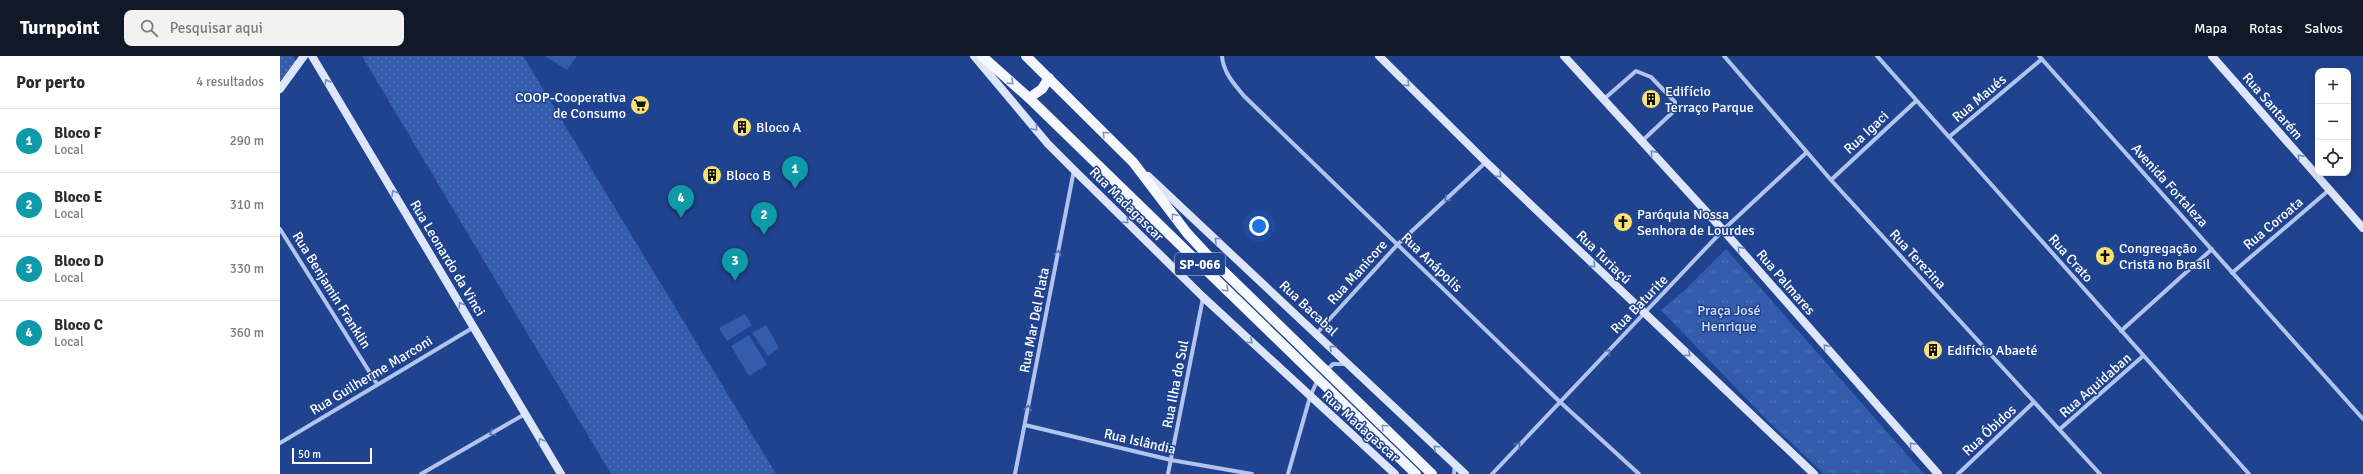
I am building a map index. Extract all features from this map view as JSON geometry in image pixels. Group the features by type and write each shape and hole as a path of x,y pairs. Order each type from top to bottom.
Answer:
{"main road":[{"name":"SP-066","path":"982,56 1029,98 1416,474"},
{"name":"SP-066","path":"1026,56 1133,162 1187,233 1432,474"},
{"path":"1029,98 1042,89 1049,78"}],"street":[{"path":"280,89 304,56"},
{"name":"Rua Leonardo da Vinci","path":"312,56 561,474"},
{"name":"Rua Madagascar","path":"974,56 1048,144 1074,170 1203,297 1310,398 1332,415 1395,474"},
{"name":"Rua Anápolis","path":"1222,56 1223,64 1244,96 1559,401 1639,474"},
{"name":"Rua Turiaçú","path":"1379,56 1486,162 1814,474"},
{"name":"Rua Palmares","path":"1564,56 1723,230 1938,474"},
{"name":"Rua Terezina","path":"1724,56 1831,180 2100,474"},
{"name":"Rua Crato","path":"1877,56 2249,474"},
{"name":"Rua Santarém","path":"2212,56 2363,228"},
{"name":"Rua Maués","path":"1949,137 2041,58"},
{"name":"Avenida Fortaleza","path":"2041,58 2363,419"},
{"path":"1604,99 1636,71 1651,77 1675,102 1673,112 1642,141"},
{"name":"Rua Igaci","path":"1831,180 1916,101"},
{"name":"Rua Baturite","path":"1492,474 1559,401 1646,314 1723,230 1807,152"},
{"name":"Rua Bacabal","path":"1133,162 1317,333 1465,474"},
{"name":"Rua Manicore","path":"1317,333 1398,244 1486,162"},
{"name":"Rua Mar Del Plata","path":"1015,474 1074,170"},
{"name":"Rua Coroata","path":"2232,273 2329,190"},
{"name":"Rua Benjamin Franklin","path":"281,232 377,384"},
{"path":"2121,331 2212,249"},
{"name":"Rua Ilha do Sul","path":"1168,474 1203,297"},
{"name":"Rua Guilherme Marconi","path":"280,443 474,327"},
{"name":"Rua Aquidaban","path":"2060,429 2144,356"},
{"path":"1288,474 1310,398 1318,379 1333,364 1349,364"},
{"name":"Rua Óbidos","path":"1958,474 2034,402"},
{"path":"422,474 525,414"},
{"name":"Rua Islândia","path":"1025,425 1171,460 1252,474"},
{"path":"1454,474 1455,464"}],"green space":[{"path":"280,56 293,56 296,61 280,83"},
{"path":"362,56 523,56 776,474 611,474"},
{"path":"545,56 577,56 567,70"},
{"name":"Praça José Henrique","path":"1726,249 1924,474 1824,474 1767,420 1661,310 1685,290"},
{"path":"745,314 752,325 727,341 719,328"},
{"path":"766,325 779,348 768,356 752,333"},
{"path":"749,335 767,365 749,376 731,346"}],"place":[{"name":"Edifício Terraço Parque","path":"1651,99"},
{"name":"COOP-Cooperativa de Consumo","path":"640,105"},
{"name":"Bloco A","path":"742,127"},
{"name":"Bloco B","path":"712,175"},
{"name":"Bloco F","path":"795,189"},
{"name":"Bloco C","path":"681,218"},
{"name":"Paróquia Nossa Senhora de Lourdes","path":"1623,222"},
{"name":"Bloco E","path":"764,235"},
{"name":"Congregação Cristã no Brasil","path":"2105,256"},
{"name":"Bloco D","path":"735,281"},
{"name":"Edifício Abaeté","path":"1933,350"}]}
